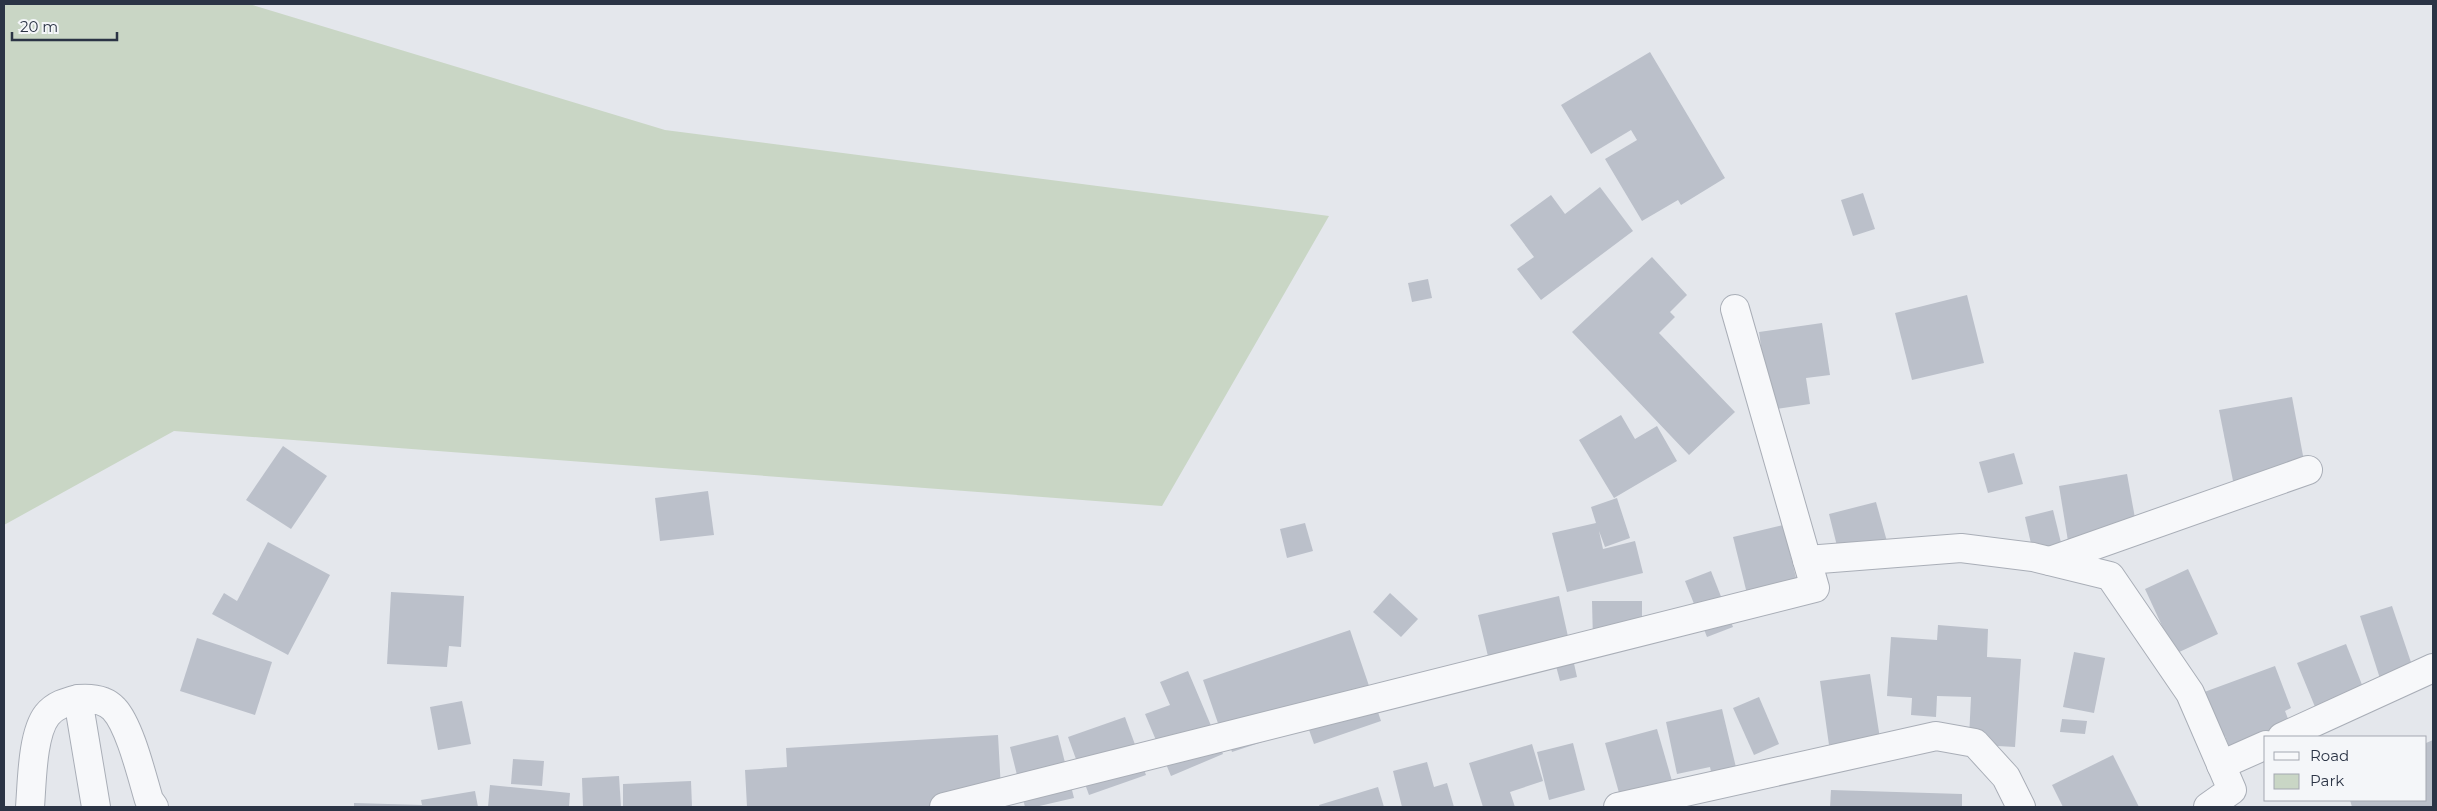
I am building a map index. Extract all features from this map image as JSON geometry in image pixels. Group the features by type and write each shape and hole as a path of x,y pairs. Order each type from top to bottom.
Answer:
{"street":[{"path":"944,807 1815,588 1735,309"},
{"path":"2050,561 2308,470"},
{"path":"1807,560 1960,548 2050,561 2110,576 2190,694 2232,790 2208,807"},
{"path":"2284,736 2433,668"},
{"path":"78,699 96,807"},
{"path":"30,807 39,730 47,715 61,703 78,699 103,701 114,708 125,726 149,800 154,807"},
{"path":"1618,807 1936,736 1975,743 2006,777 2021,807"},
{"path":"2221,765 2264,745"}],"green space":[{"path":"4,4 249,4 665,130 1329,216 1162,506 174,431 4,525"}],"building":[{"path":"1650,52 1725,178 1681,205 1678,200 1642,221 1605,159 1637,140 1631,130 1591,154 1561,105"},
{"path":"1600,187 1633,231 1541,300 1517,269 1534,257 1510,225 1551,195 1565,214"},
{"path":"1863,193 1875,229 1853,236 1841,200"},
{"path":"1652,257 1687,295 1670,312 1675,317 1659,333 1735,412 1689,455 1572,332"},
{"path":"1428,279 1432,298 1412,302 1408,283"},
{"path":"1967,295 1984,363 1912,380 1895,313"},
{"path":"1822,323 1830,375 1806,378 1810,404 1770,410 1759,332"},
{"path":"2292,397 2307,477 2235,491 2219,410"},
{"path":"1621,415 1635,439 1657,426 1677,461 1614,498 1579,440"},
{"path":"283,446 327,476 291,529 246,500"},
{"path":"2014,453 2023,484 1988,493 1979,462"},
{"path":"2127,474 2137,529 2068,541 2059,486"},
{"path":"708,491 714,535 660,541 655,498"},
{"path":"1617,498 1630,538 1605,547 1599,531 1603,549 1635,541 1643,573 1567,592 1552,533 1596,523 1591,507"},
{"path":"1876,502 1888,545 1840,558 1829,514"},
{"path":"2053,510 2066,563 2037,570 2025,517"},
{"path":"1305,523 1313,551 1287,558 1280,529"},
{"path":"1783,525 1801,598 1751,610 1733,537"},
{"path":"268,542 330,575 288,655 212,614 224,593 237,601"},
{"path":"2188,569 2218,634 2175,654 2145,589"},
{"path":"1711,571 1733,627 1707,637 1685,581"},
{"path":"391,592 464,596 461,647 449,646 447,667 387,664"},
{"path":"1390,593 1418,619 1401,637 1373,612"},
{"path":"1559,596 1577,677 1560,681 1556,666 1494,681 1478,615"},
{"path":"1592,601 1642,601 1642,641 1593,641"},
{"path":"2392,606 2417,680 2384,691 2360,616"},
{"path":"1938,625 1988,629 1987,657 2021,659 2015,747 1998,746 1998,759 1968,758 1971,697 1937,696 1936,717 1911,715 1912,698 1887,696 1891,637 1937,640"},
{"path":"1350,630 1381,721 1314,744 1308,727 1232,752 1224,728 1220,729 1203,680"},
{"path":"197,638 272,662 255,715 180,691"},
{"path":"2346,644 2368,700 2320,719 2297,663"},
{"path":"2074,652 2105,658 2094,713 2063,707"},
{"path":"2275,666 2291,708 2285,711 2295,736 2264,736 2264,750 2235,763 2225,736 2205,744 2188,698"},
{"path":"1188,671 1223,754 1171,776 1145,714 1170,705 1160,682"},
{"path":"1870,674 1881,745 1855,741 1829,745 1820,681"},
{"path":"1759,697 1779,744 1754,755 1733,708"},
{"path":"462,701 471,744 438,750 430,707"},
{"path":"1722,709 1740,784 1715,790 1710,767 1677,774 1666,722"},
{"path":"1125,717 1146,775 1089,795 1068,737"},
{"path":"2062,719 2087,721 2085,734 2060,732"},
{"path":"1657,729 1672,781 1623,807 1605,743"},
{"path":"998,735 1002,807 747,807 745,770 787,767 786,748"},
{"path":"1058,735 1074,798 1035,807 1025,807 1010,747"},
{"path":"2433,740 2433,807 2352,807 2350,801 2427,801 2427,743"},
{"path":"1573,743 1585,790 1549,800 1537,752"},
{"path":"1532,744 1543,781 1510,792 1515,807 1483,807 1469,763"},
{"path":"2113,755 2139,807 2063,807 2052,785"},
{"path":"513,759 544,761 542,786 511,784"},
{"path":"1427,762 1434,787 1447,783 1454,807 1402,807 1393,771"},
{"path":"619,776 621,807 583,807 582,778"},
{"path":"691,781 692,807 623,807 623,784"},
{"path":"490,785 570,793 569,807 488,807"},
{"path":"1378,787 1384,807 1320,807 1319,805"},
{"path":"1831,790 1962,794 1962,807 1830,807"},
{"path":"475,791 478,807 354,807 354,803 422,805 421,800"}]}
